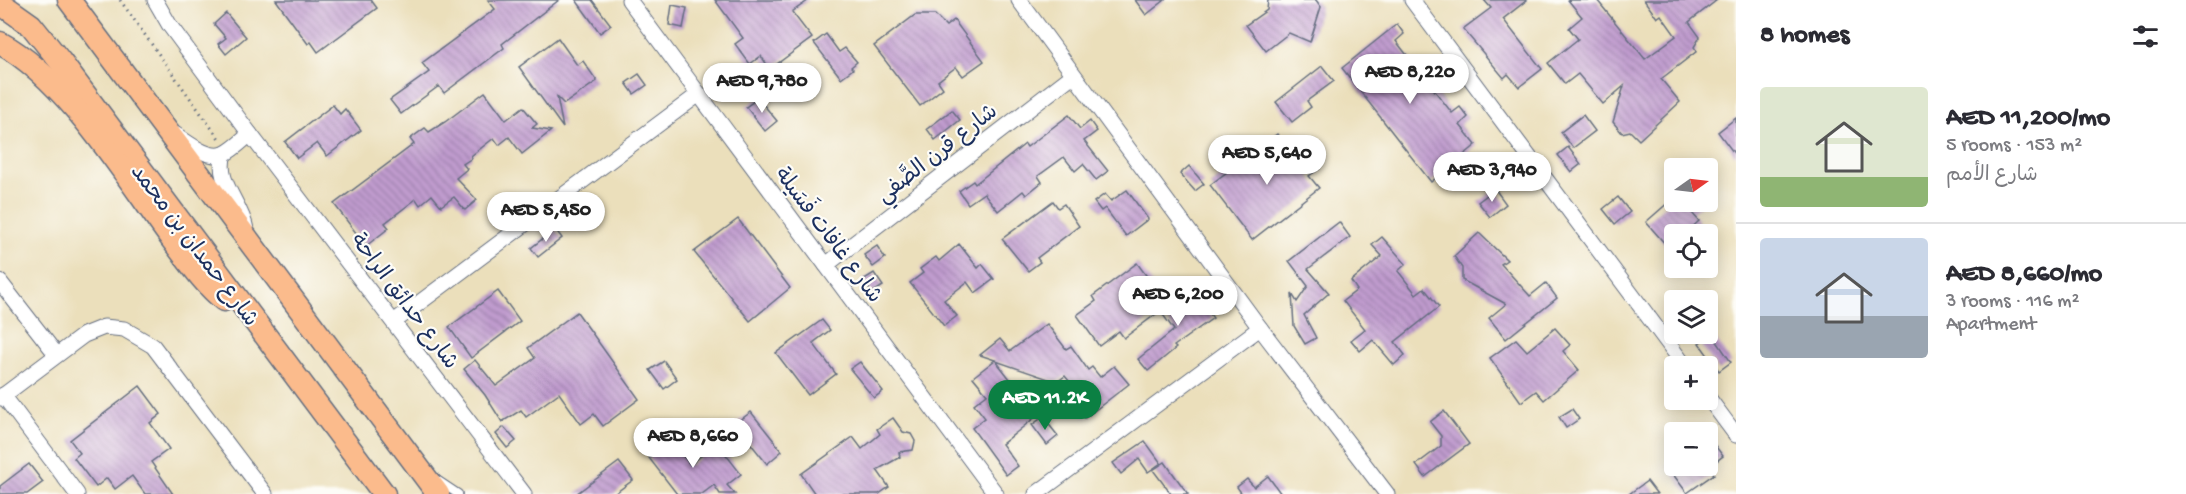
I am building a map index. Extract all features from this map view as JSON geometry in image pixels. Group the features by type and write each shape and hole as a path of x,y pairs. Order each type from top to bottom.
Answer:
{"main road":[{"name":"شارع حمدان بن محمد","path":"69,0 438,494"},
{"name":"شارع حمدان بن محمد","path":"0,3 31,25 60,61 384,494"},
{"path":"0,43 23,58 62,95 207,284 228,303 252,318"}],"street":[{"name":"شارع حدائق الراحة","path":"155,0 170,26 250,134 524,494"},
{"name":"شارع غافات فَسَيلة","path":"629,0 996,494"},
{"path":"1019,0 1260,328 1387,494"},
{"path":"1412,0 1678,356"},
{"name":"شارع قرن الصَّفي","path":"826,265 1073,75"},
{"path":"394,321 699,94"},
{"path":"163,128 205,152 226,152 250,134"},
{"path":"226,152 222,177 241,212 248,239"},
{"path":"0,282 56,354"},
{"path":"77,494 2,396 84,335 104,327 124,328 142,337 162,356 265,494"},
{"path":"1036,494 1260,328"},
{"path":"1717,410 1736,435"}],"lane":[{"path":"422,472 458,494"}],"path":[{"path":"120,0 226,152"}],"building":[{"path":"276,0 371,0 377,8 318,52 311,42 308,44"},
{"path":"488,0 559,0 502,44 504,48 444,93 439,86 401,114 390,100 429,72 422,63 495,9"},
{"path":"576,0 592,0 611,25 600,33"},
{"path":"715,0 809,0 792,12 812,38 770,69 761,56 750,64 735,44 743,38"},
{"path":"1135,0 1165,0 1146,15"},
{"path":"1268,0 1316,0 1321,7 1310,42 1289,33 1266,51 1246,25 1267,10"},
{"path":"1484,0 1527,0 1503,19 1542,69 1519,87 1508,74 1504,78 1463,29 1491,8"},
{"path":"1568,0 1597,0 1645,59 1676,36 1661,15 1657,18 1644,0 1717,0 1689,22 1700,37 1694,47 1697,51 1661,79 1680,102 1639,140 1630,131 1622,133 1613,122 1624,86 1603,104 1578,74 1565,84 1548,63 1578,39 1569,28 1582,17"},
{"path":"672,5 687,8 683,28 669,25"},
{"path":"226,13 246,37 226,54 218,44 226,38 214,24"},
{"path":"915,15 935,15 946,26 954,20 984,61 963,76 956,67 938,81 943,88 920,106 874,46"},
{"path":"1397,24 1404,34 1396,41 1452,113 1460,107 1468,117 1460,125 1476,145 1431,182 1342,68"},
{"path":"826,34 839,52 845,48 857,62 851,67 853,69 841,78 814,43"},
{"path":"558,38 577,65 583,61 597,81 564,104 557,97 563,128 519,67"},
{"path":"1322,66 1334,81 1307,101 1311,107 1292,122 1276,102"},
{"path":"639,74 647,85 634,94 626,83"},
{"path":"485,92 506,120 523,107 537,124 532,128 551,131 522,154 509,137 499,145 494,138 463,164 467,169 456,178 477,200 465,210 454,197 441,206 432,195 420,205 416,199 385,223 389,228 366,246 334,204 414,144 410,139 425,128 429,132 445,122"},
{"path":"758,98 777,121 765,131 746,107"},
{"path":"333,105 340,114 345,109 361,130 327,156 317,143 297,158 285,142"},
{"path":"952,110 960,120 935,140 927,129"},
{"path":"1069,115 1080,129 1090,121 1097,131 1084,141 1108,171 1096,180 1083,164 1075,171 1064,157 1038,176 1042,182 1026,195 1023,191 998,211 984,193 968,204 959,191 973,181 975,184 1025,144 1027,147"},
{"path":"1583,115 1595,131 1573,148 1561,132"},
{"path":"1736,118 1736,156 1718,132"},
{"path":"1277,134 1296,158 1306,150 1320,168 1309,176 1319,188 1252,240 1210,185"},
{"path":"1568,147 1581,164 1571,172 1558,155"},
{"path":"1189,166 1204,184 1195,191 1180,174"},
{"path":"1495,189 1506,204 1490,217 1478,202"},
{"path":"1127,190 1148,219 1126,236 1105,208 1101,211 1094,202 1105,194 1111,201"},
{"path":"1618,197 1630,212 1615,224 1603,209"},
{"path":"1053,201 1058,208 1064,204 1079,226 1037,258 1040,262 1028,271 1002,239"},
{"path":"1664,206 1664,212 1693,212 1699,221 1696,224 1664,224 1664,243 1646,222"},
{"path":"738,219 790,288 750,321 694,252"},
{"path":"1339,222 1350,237 1308,269 1329,293 1304,315 1316,338 1305,344 1294,326 1292,294 1297,302 1308,286 1289,261"},
{"path":"555,229 562,238 538,257 531,248"},
{"path":"1479,233 1507,260 1501,264 1530,296 1546,283 1557,298 1506,339 1489,318 1506,304 1462,280 1462,268 1454,256"},
{"path":"1382,237 1406,264 1398,271 1416,294 1424,288 1439,307 1395,342 1405,355 1394,365 1373,340 1360,351 1351,340 1365,329 1343,301 1357,290 1351,281 1382,256 1372,245"},
{"path":"959,244 978,268 982,264 994,279 975,293 967,282 944,300 957,316 944,326 910,283 923,273 920,269 936,257 939,261"},
{"path":"877,246 885,258 873,267 864,255"},
{"path":"1137,263 1168,305 1124,338 1119,331 1099,346 1077,315 1096,301 1093,296"},
{"path":"874,273 883,286 872,293 863,280"},
{"path":"1192,289 1213,318 1174,346 1176,348 1148,371 1138,359 1174,330 1161,312"},
{"path":"498,291 520,321 471,358 449,327"},
{"path":"577,312 639,399 603,426 594,414 581,424 559,393 526,417 521,410 502,422 485,395 464,369 475,360 496,386 535,358 528,348"},
{"path":"822,320 830,330 813,343 836,374 808,395 776,353"},
{"path":"1047,324 1066,349 1071,346 1088,370 1092,367 1100,377 1114,366 1129,384 1085,418 1077,407 1085,400 1065,376 1057,382 996,361 1038,415 1002,444 1018,466 1006,475 972,428 985,418 974,404 987,394 973,377 995,360 980,355 1000,339 1010,351"},
{"path":"1555,328 1570,345 1563,351 1579,370 1544,400 1536,391 1521,402 1490,358 1516,339 1527,351"},
{"path":"1718,343 1731,362 1719,371 1718,356 1708,356 1700,344"},
{"path":"664,361 677,379 664,389 650,370"},
{"path":"860,362 883,391 874,398 850,369"},
{"path":"140,386 161,414 150,423 169,449 151,462 173,494 145,494 132,476 115,489 107,478 96,487 74,458 80,453 70,440"},
{"path":"1572,409 1579,419 1566,428 1559,417"},
{"path":"1444,411 1469,444 1425,477 1416,465 1441,446 1441,436 1430,422"},
{"path":"751,412 782,451 767,464 735,424"},
{"path":"1043,417 1058,436 1047,445 1032,425"},
{"path":"893,418 903,432 911,434 915,441 913,450 899,452 900,457 877,470 889,487 879,494 815,494 801,474 853,437 862,449 880,434 877,429"},
{"path":"504,427 516,441 507,448 496,434"},
{"path":"665,433 690,465 717,443 741,474 727,485 735,494 720,494 714,485 702,494 677,494 649,458 655,454 648,445"},
{"path":"1145,441 1161,463 1148,472 1139,459 1121,474 1113,463"},
{"path":"1718,449 1723,456 1718,460"},
{"path":"619,462 633,480 614,494 576,494"},
{"path":"1165,462 1188,494 1171,494 1153,470"},
{"path":"29,464 43,482 27,494 0,494 0,486"},
{"path":"1268,476 1281,494 1242,494 1237,487 1247,479 1254,487"},
{"path":"1674,476 1711,476 1687,493"},
{"path":"1647,481 1657,494 1629,494"}]}
